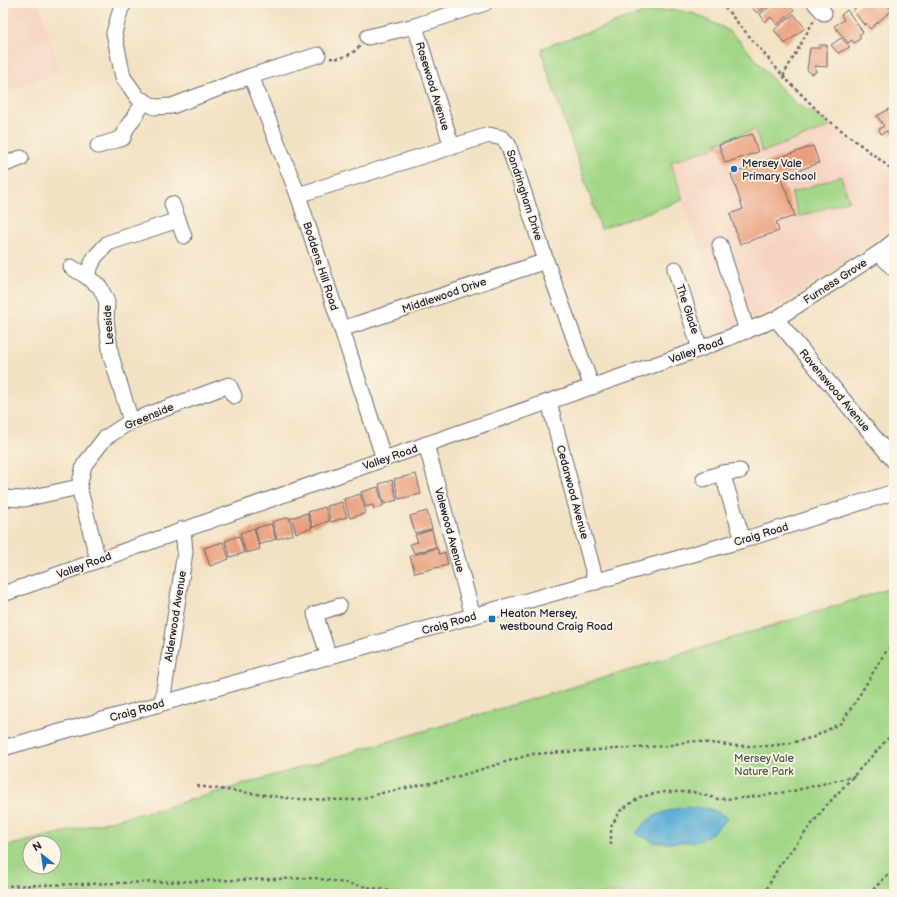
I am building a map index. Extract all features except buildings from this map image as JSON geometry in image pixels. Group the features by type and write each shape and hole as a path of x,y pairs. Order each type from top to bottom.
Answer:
{"street":[{"path":"125,3 121,8 114,33 124,78 138,98 156,107 172,106 251,76 318,55"},
{"path":"368,37 415,26 484,3"},
{"name":"Rosewood Avenue","path":"415,26 452,147"},
{"name":"Boddens Hill Road","path":"251,76 298,195 384,458"},
{"path":"98,146 123,138 126,129 145,101"},
{"name":"Sandringham Drive","path":"298,195 489,135 502,138 508,144 546,261 592,387"},
{"path":"3,165 21,158"},
{"path":"172,204 184,236"},
{"path":"86,276 95,258 108,242 178,220"},
{"name":"Furness Grove","path":"776,319 879,253 894,241"},
{"path":"720,246 747,331"},
{"path":"879,253 894,269"},
{"name":"Middlewood Drive","path":"342,329 546,261"},
{"name":"Leeside","path":"70,266 100,287 107,302 106,320 111,356 131,421"},
{"name":"The Glade","path":"675,269 700,349"},
{"name":"Valley Road","path":"3,594 384,458 700,349 776,319"},
{"name":"Ravenswood Avenue","path":"776,319 894,461"},
{"name":"Greenside","path":"98,560 79,487 84,465 105,438 131,421 232,390"},
{"name":"Cedarwood Avenue","path":"549,402 596,582"},
{"name":"Valewood Avenue","path":"426,444 473,616"},
{"path":"704,479 722,473 740,471"},
{"path":"722,473 743,540"},
{"path":"3,498 24,499 79,487"},
{"name":"Craig Road","path":"3,748 743,540 894,492"},
{"name":"Alderwood Avenue","path":"162,703 185,552 183,529"},
{"path":"329,657 315,614 339,606"}],"path":[{"path":"721,3 783,76 824,117 883,162 894,173"},
{"path":"783,76 820,8"},
{"path":"318,55 334,58 345,56 357,49 368,37"},
{"path":"197,786 296,799 356,800 386,792 446,780 532,754 665,746 692,741 737,746 769,746 791,743 814,737 841,723 884,654 894,642"},
{"path":"894,691 890,700 894,706"},
{"path":"764,894 779,866 826,806 894,732"},
{"path":"612,845 611,827 620,811 640,797 664,792 693,792 718,799 745,798 793,791 855,776"},
{"path":"869,894 894,868"},
{"path":"3,886 315,878 408,894"}],"shaded area":[{"path":"3,3 39,3 61,72 3,93"},
{"name":"Mersey Vale Primary School","path":"676,10 695,14 726,29 738,39 795,103 817,115 830,127 881,163 894,175 894,226 843,265 791,300 753,318 727,328 683,201 601,229 542,52 542,48 649,11"}],"green space":[{"path":"676,10 695,14 726,29 738,39 795,103 817,115 830,127 762,152 755,130 717,143 718,146 671,162 683,200 601,229 545,63 542,48 649,11"},
{"path":"841,176 849,200 799,217 791,193"},
{"name":"Mersey Vale Nature Park","path":"894,587 894,894 3,894 3,847 22,842 22,875 62,875 62,835 52,835 163,808 627,671"}],"water":[{"path":"686,807 711,809 728,818 716,830 700,841 667,843 655,842 636,834 651,818 670,810"}],"place":[{"name":"Mersey Vale Primary School","path":"734,169"},
{"name":"Heaton Mersey, westbound Craig Road","path":"492,619"}]}
